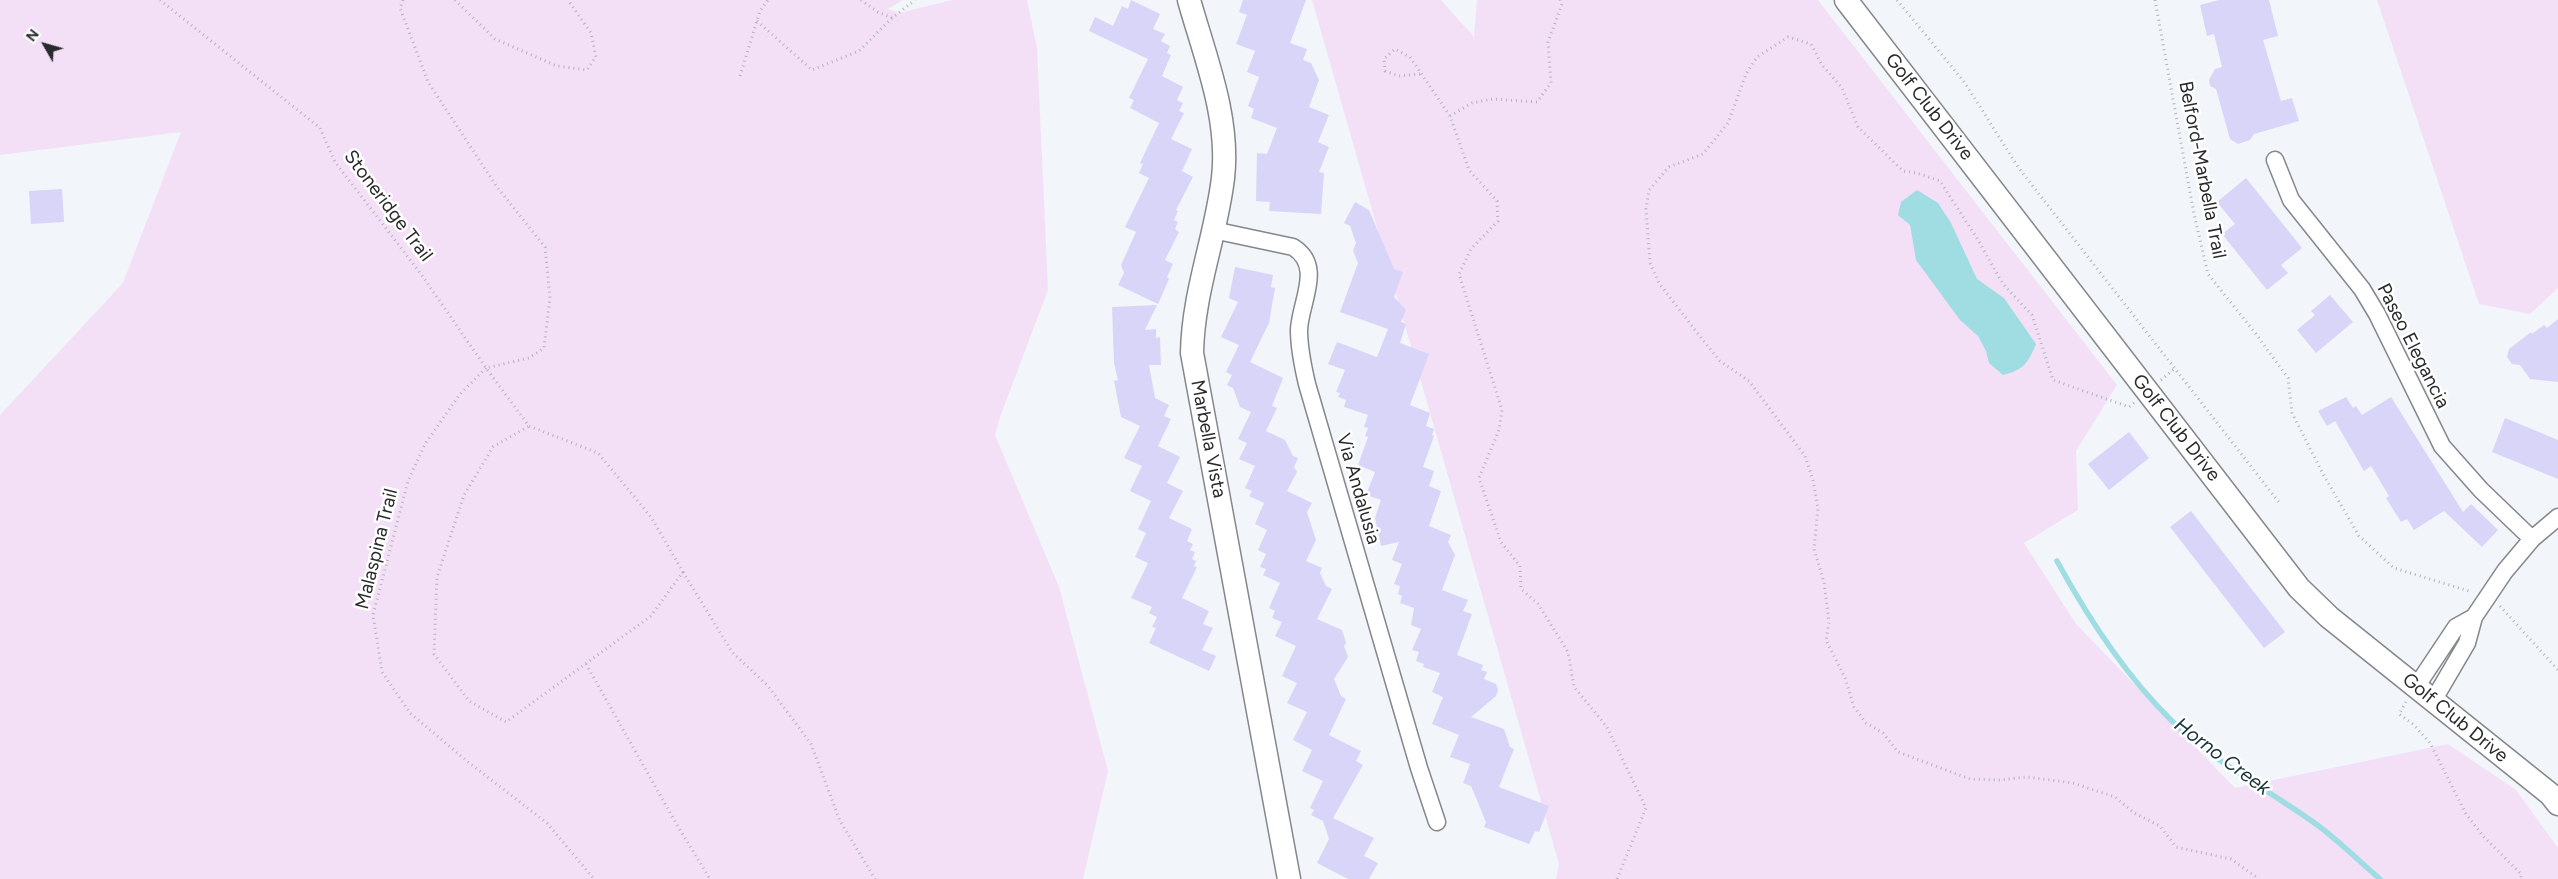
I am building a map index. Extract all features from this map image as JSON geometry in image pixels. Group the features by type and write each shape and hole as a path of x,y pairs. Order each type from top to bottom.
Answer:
{"street":[{"name":"Marbella Vista","path":"1189,0 1222,120 1224,148 1223,178 1213,230 1195,303 1192,353 1289,879"},
{"name":"Golf Club Drive","path":"1846,0 2299,588 2329,617 2550,794 2558,804"},
{"name":"Paseo Elegancia","path":"2275,160 2291,200 2362,289 2377,314 2442,446 2482,490 2532,539"},
{"name":"Via Andalusia","path":"1213,230 1293,247 1301,252 1307,261 1309,272 1308,286 1299,328 1307,384 1419,768 1437,822"},
{"path":"2424,694 2456,627 2474,617 2505,571 2532,539 2558,517"}],"path":[{"name":"Stoneridge Trail","path":"160,0 320,128 335,162 422,274 486,368 529,426"},
{"path":"403,0 400,8 428,82 496,187 545,247 550,298 544,348 529,358 486,368"},
{"path":"455,0 495,39 557,66 586,70 596,57 591,33 568,0"},
{"path":"740,76 760,10 768,0"},
{"path":"861,0 878,12 892,18"},
{"path":"757,21 812,70 859,51 892,18 915,0"},
{"path":"1450,116 1472,102 1493,99 1538,102 1551,83 1548,42 1562,4 1560,0"},
{"path":"1897,0 1964,83 2018,166 2281,505"},
{"name":"Belford-Marbella Trail","path":"2155,0 2194,214 2208,274 2288,378 2292,412 2323,474 2358,536 2394,568 2495,600 2558,670"},
{"path":"2174,368 2129,408 2053,380 2032,315 2003,284 1978,240 1940,181 1917,173 1903,171 1858,127 1842,88 1822,65 1811,44 1788,37 1757,57 1746,74 1728,122 1723,129 1702,154 1669,167 1649,190 1646,209 1650,264 1659,283 1720,361 1749,381 1805,456 1813,480 1818,508 1814,549 1824,582 1828,612 1829,622 1826,640 1846,678 1854,707 1866,723 1883,733 1898,752 1970,779 2036,778 2072,784 2115,797 2134,813 2160,826 2176,847 2231,858 2260,879"},
{"path":"1420,74 1399,76 1385,71 1384,59 1395,49 1410,57 1450,116 1468,170 1497,201 1498,221 1471,249 1458,274 1502,410 1499,430 1479,478 1501,542 1520,566 1521,589 1538,604 1568,652 1574,687 1607,727 1646,808 1618,879"},
{"name":"Malaspina Trail","path":"486,368 460,394 425,444 408,481 373,615 382,672 410,713 468,762 547,823 594,879"},
{"path":"682,572 651,616 506,722 469,701 434,654 437,577 464,495 493,447 529,426 598,453 651,517 682,572 732,652 768,686 810,744 840,821 875,879"},
{"path":"586,664 677,826 710,879"},
{"path":"2424,694 2399,714 2413,724 2430,743 2466,814 2483,836 2521,874 2521,879"}],"shaded area":[{"path":"0,0 903,0 888,9 899,13 952,0 1027,0 1037,48 1048,290 995,435 1059,587 1108,771 1083,879 0,879 0,415 123,283 181,132 0,155"},
{"path":"1312,0 1441,0 1474,37 1477,0 1818,0 2117,385 2076,451 2078,510 2024,543 2076,624 2235,788 2448,744 2516,790 2558,848 2558,879 1556,879 1559,864"},
{"path":"2377,0 2558,0 2558,288 2530,314 2479,304"}],"water":[{"path":"1917,190 1938,203 1951,223 1977,279 2004,298 2036,344 2024,365 2015,371 2003,375 1989,363 1986,351 1978,336 1960,320 1916,260 1910,225 1898,215 1901,202"}],"building":[{"path":"1131,0 1160,14 1153,29 1165,34 1161,41 1170,46 1167,53 1171,55 1162,76 1183,87 1177,100 1183,103 1179,111 1184,113 1171,139 1192,149 1182,171 1193,177 1176,210 1178,211 1174,220 1178,222 1175,229 1179,232 1165,260 1173,264 1167,277 1169,279 1158,304 1118,285 1124,273 1121,265 1136,232 1125,227 1149,178 1139,173 1143,164 1140,163 1159,123 1130,108 1134,100 1129,98 1148,59 1089,31 1095,17 1113,26 1122,6 1128,9"},
{"path":"1243,0 1306,0 1290,43 1307,49 1303,60 1311,63 1319,80 1309,107 1329,115 1318,142 1329,147 1319,172 1324,173 1321,214 1269,211 1270,202 1256,201 1257,153 1267,154 1277,128 1251,118 1254,109 1248,106 1259,77 1247,72 1255,51 1236,44 1247,15 1239,12"},
{"path":"2219,0 2269,0 2278,36 2263,40 2281,101 2292,98 2299,121 2254,134 2250,140 2238,144 2230,139 2216,89 2210,86 2209,80 2215,69 2222,67 2214,34 2207,36 2200,5"},
{"path":"2246,178 2302,248 2281,265 2288,273 2267,290 2222,234 2235,224 2217,202"},
{"path":"62,189 64,222 31,224 29,191"},
{"path":"1355,202 1369,210 1394,269 1403,272 1394,297 1406,310 1401,322 1406,324 1400,343 1429,354 1410,405 1430,413 1426,426 1434,429 1432,435 1434,436 1423,467 1434,471 1429,486 1441,491 1429,526 1451,535 1448,542 1455,555 1442,590 1468,600 1463,611 1472,614 1457,655 1483,665 1481,670 1487,672 1484,679 1496,684 1498,690 1496,696 1471,717 1504,729 1510,747 1514,749 1499,787 1549,806 1539,832 1535,831 1529,844 1484,827 1486,822 1471,786 1463,783 1470,764 1450,757 1459,735 1432,724 1443,697 1432,692 1440,673 1423,667 1424,664 1416,661 1419,652 1412,650 1421,629 1411,625 1414,608 1400,603 1402,596 1398,594 1400,586 1394,584 1402,564 1392,560 1399,542 1381,546 1375,518 1381,500 1366,495 1375,472 1358,465 1368,437 1365,436 1368,428 1364,427 1368,415 1344,407 1346,400 1338,397 1340,393 1336,392 1345,370 1328,364 1337,342 1377,357 1388,329 1340,312 1358,263 1353,251 1356,243 1350,226 1344,223"},
{"path":"1235,267 1273,275 1271,287 1275,288 1269,323 1250,362 1283,378 1272,406 1277,408 1266,431 1285,440 1293,456 1298,458 1294,467 1297,472 1287,491 1312,503 1307,512 1316,540 1306,561 1322,568 1320,573 1326,586 1332,589 1317,619 1342,630 1346,643 1344,646 1348,657 1334,679 1341,696 1346,699 1329,735 1361,751 1356,761 1363,765 1333,818 1374,838 1364,856 1378,863 1369,879 1348,879 1317,863 1329,839 1323,821 1311,815 1314,810 1310,808 1323,781 1302,771 1312,750 1293,740 1307,712 1287,703 1297,683 1282,676 1296,646 1275,636 1282,622 1272,618 1275,611 1269,608 1280,583 1263,575 1266,569 1260,567 1266,554 1258,550 1267,530 1255,524 1264,503 1249,496 1252,491 1245,488 1255,466 1239,459 1247,443 1238,439 1251,412 1240,407 1233,388 1227,385 1232,375 1226,372 1239,345 1221,337 1238,302 1229,298"},
{"path":"2330,295 2353,322 2316,353 2297,330 2315,315 2311,311"},
{"path":"1157,305 1145,330 1156,329 1156,338 1160,337 1161,365 1149,365 1155,398 1169,405 1164,416 1171,419 1158,446 1180,457 1167,483 1183,491 1169,518 1192,529 1187,541 1193,544 1190,550 1195,552 1192,559 1196,561 1194,566 1197,567 1182,598 1209,611 1203,624 1213,628 1202,650 1216,656 1209,671 1149,643 1156,628 1152,627 1157,617 1149,613 1152,607 1131,598 1148,563 1135,557 1146,533 1138,529 1151,501 1130,491 1142,466 1124,458 1140,426 1121,417 1114,381 1118,380 1114,363 1112,307"},
{"path":"2558,319 2558,382 2530,379 2520,365 2512,364 2507,357 2509,349 2531,332 2532,334 2544,325 2547,328"},
{"path":"2346,397 2353,408 2356,406 2362,415 2391,397 2463,512 2471,504 2498,530 2482,547 2444,511 2414,530 2407,519 2401,522 2386,498 2389,496 2371,466 2364,471 2335,421 2327,426 2318,411"},
{"path":"2505,418 2558,440 2558,479 2492,452"},
{"path":"2129,432 2149,458 2109,490 2088,464"},
{"path":"2191,511 2285,632 2264,648 2170,527"}],"waterway":[{"name":"Horno Creek","path":"2057,561 2081,604 2108,645 2139,685 2172,721 2225,764 2320,827 2380,879"}]}
